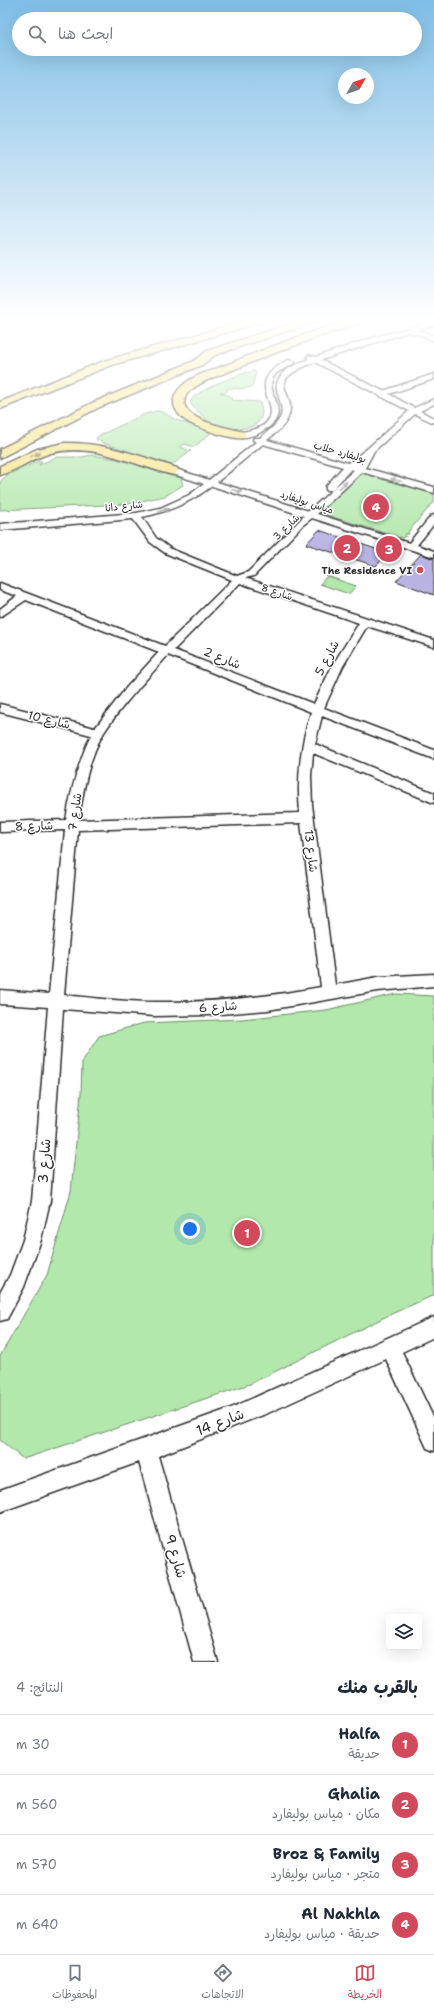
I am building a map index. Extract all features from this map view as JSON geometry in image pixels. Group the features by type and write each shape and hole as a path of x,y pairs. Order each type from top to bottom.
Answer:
{"highway":[{"path":"0,406 22,397"},
{"path":"0,446 107,397"},
{"path":"0,454 96,405 116,397"},
{"path":"180,397 179,405 188,417 203,424 240,435"},
{"path":"0,411 12,401"},
{"path":"0,471 46,450 80,446 106,450 173,471"}],"street":[{"name":"شارع دانا","path":"240,435 260,430 271,421 274,408 271,397"},
{"name":"شارع دانا","path":"0,527 136,516 163,510 179,504 212,483 263,442 281,424 285,416 286,404 283,397"},
{"path":"387,397 434,421"},
{"path":"414,411 434,401"},
{"name":"شارع 3","path":"167,650 241,578 251,574 300,523 311,508 349,466 372,450 414,411"},
{"name":"شارع دانا","path":"237,463 237,459 246,450 249,444 246,439 240,435"},
{"name":"بوليفارد حلاب","path":"240,435 434,490"},
{"name":"شارع 3","path":"307,513 360,470 372,450"},
{"name":"شارع دانا","path":"0,520 119,511 153,505 174,498 190,488 192,483 189,479 173,471"},
{"name":"مياس بوليفارد","path":"173,471 434,554"},
{"name":"شارع 8","path":"136,516 149,536 168,551 190,562 434,644"},
{"path":"411,546 434,518"},
{"name":"شارع 2","path":"0,586 434,755"},
{"path":"0,614 24,596"},
{"name":"شارع 5","path":"319,710 330,677 365,621"},
{"name":"شارع 7","path":"56,1002 72,824 77,790 86,760 98,733 131,690 167,650"},
{"name":"شارع 10","path":"0,708 98,733"},
{"name":"شارع 13","path":"319,710 308,746 305,770 307,818 329,992"},
{"path":"308,746 434,798"},
{"name":"شارع 8","path":"0,827 307,818"},
{"name":"شارع 6","path":"0,997 154,1009 209,1008 268,1003 378,984 434,980"},
{"name":"شارع 3","path":"0,1312 17,1280 30,1246 41,1201 56,1002"},
{"name":"شارع 14","path":"0,1502 41,1485 146,1449 255,1409 434,1326"},
{"path":"390,1347 434,1441"},
{"name":"شارع 9","path":"146,1449 206,1662"}],"green space":[{"path":"195,397 231,397 231,400 260,402 262,412 260,420 255,425 238,429 212,424 193,407 190,402"},
{"path":"157,411 162,412 176,420 212,432 194,447 185,444 180,447 191,451 172,465 103,443 96,439 98,436 145,414"},
{"path":"92,455 117,459 175,476 181,478 183,485 165,496 128,504 0,510 0,482 7,475 39,461 42,461 39,465 56,457 82,457"},
{"path":"359,474 366,474 434,494 434,503 408,532 409,534 405,534 406,536 401,538 320,513"},
{"path":"327,576 356,586 349,594 320,584"},
{"path":"396,994 434,996 434,1295 387,1316 250,1384 23,1459 0,1440 0,1356 47,1275 71,1191 81,1094 82,1062 99,1036 144,1023 242,1019 326,1010"}],"building":[{"path":"319,530 388,553 376,566 306,544"},
{"name":"The Residence VI","path":"421,554 434,559 434,595 396,581"}],"place":[{"name":"Al Nakhla","path":"376,507"},
{"name":"Ghalia","path":"347,548"},
{"name":"Broz & Family","path":"389,549"},
{"name":"The Residence VI","path":"420,570"},
{"name":"Halfa","path":"247,1233"}]}
